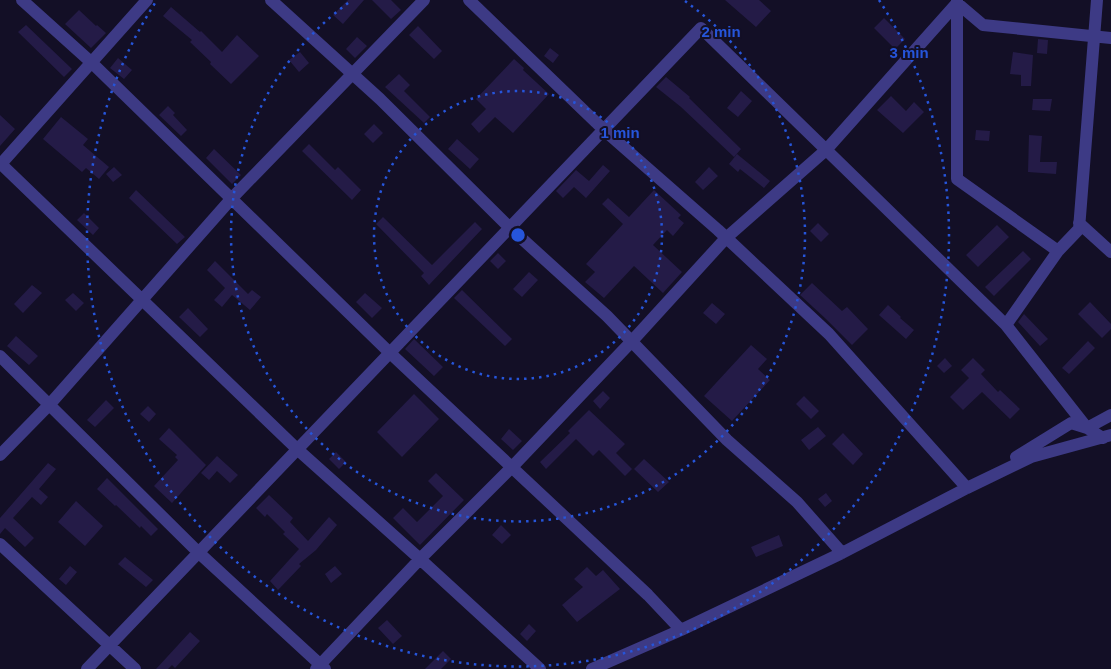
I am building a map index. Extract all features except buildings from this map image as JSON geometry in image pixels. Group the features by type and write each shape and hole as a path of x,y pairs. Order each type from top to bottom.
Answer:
{"street":[{"path":"22,0 92,63 389,352 648,595 681,630"},
{"path":"147,0 0,164 297,449 540,669"},
{"path":"271,0 352,74 509,227 608,316 727,440 797,502 842,553"},
{"path":"0,455 50,404 232,198 424,0"},
{"path":"469,0 604,130 726,238 829,334 968,488"},
{"path":"1006,325 1058,251 1078,229 1097,0"},
{"path":"957,2 983,25 1111,38"},
{"path":"0,356 198,552 321,667 420,559 512,467 632,341 726,238 826,150 957,2"},
{"path":"957,2 957,178 1058,251"},
{"path":"87,669 700,28 1006,325 1087,428"},
{"path":"1079,223 1111,252"},
{"path":"1087,428 1111,415"},
{"path":"968,488 1071,423 1107,436"},
{"path":"592,669 681,630 842,553 1031,457 1107,436"},
{"path":"0,544 135,669"}]}
